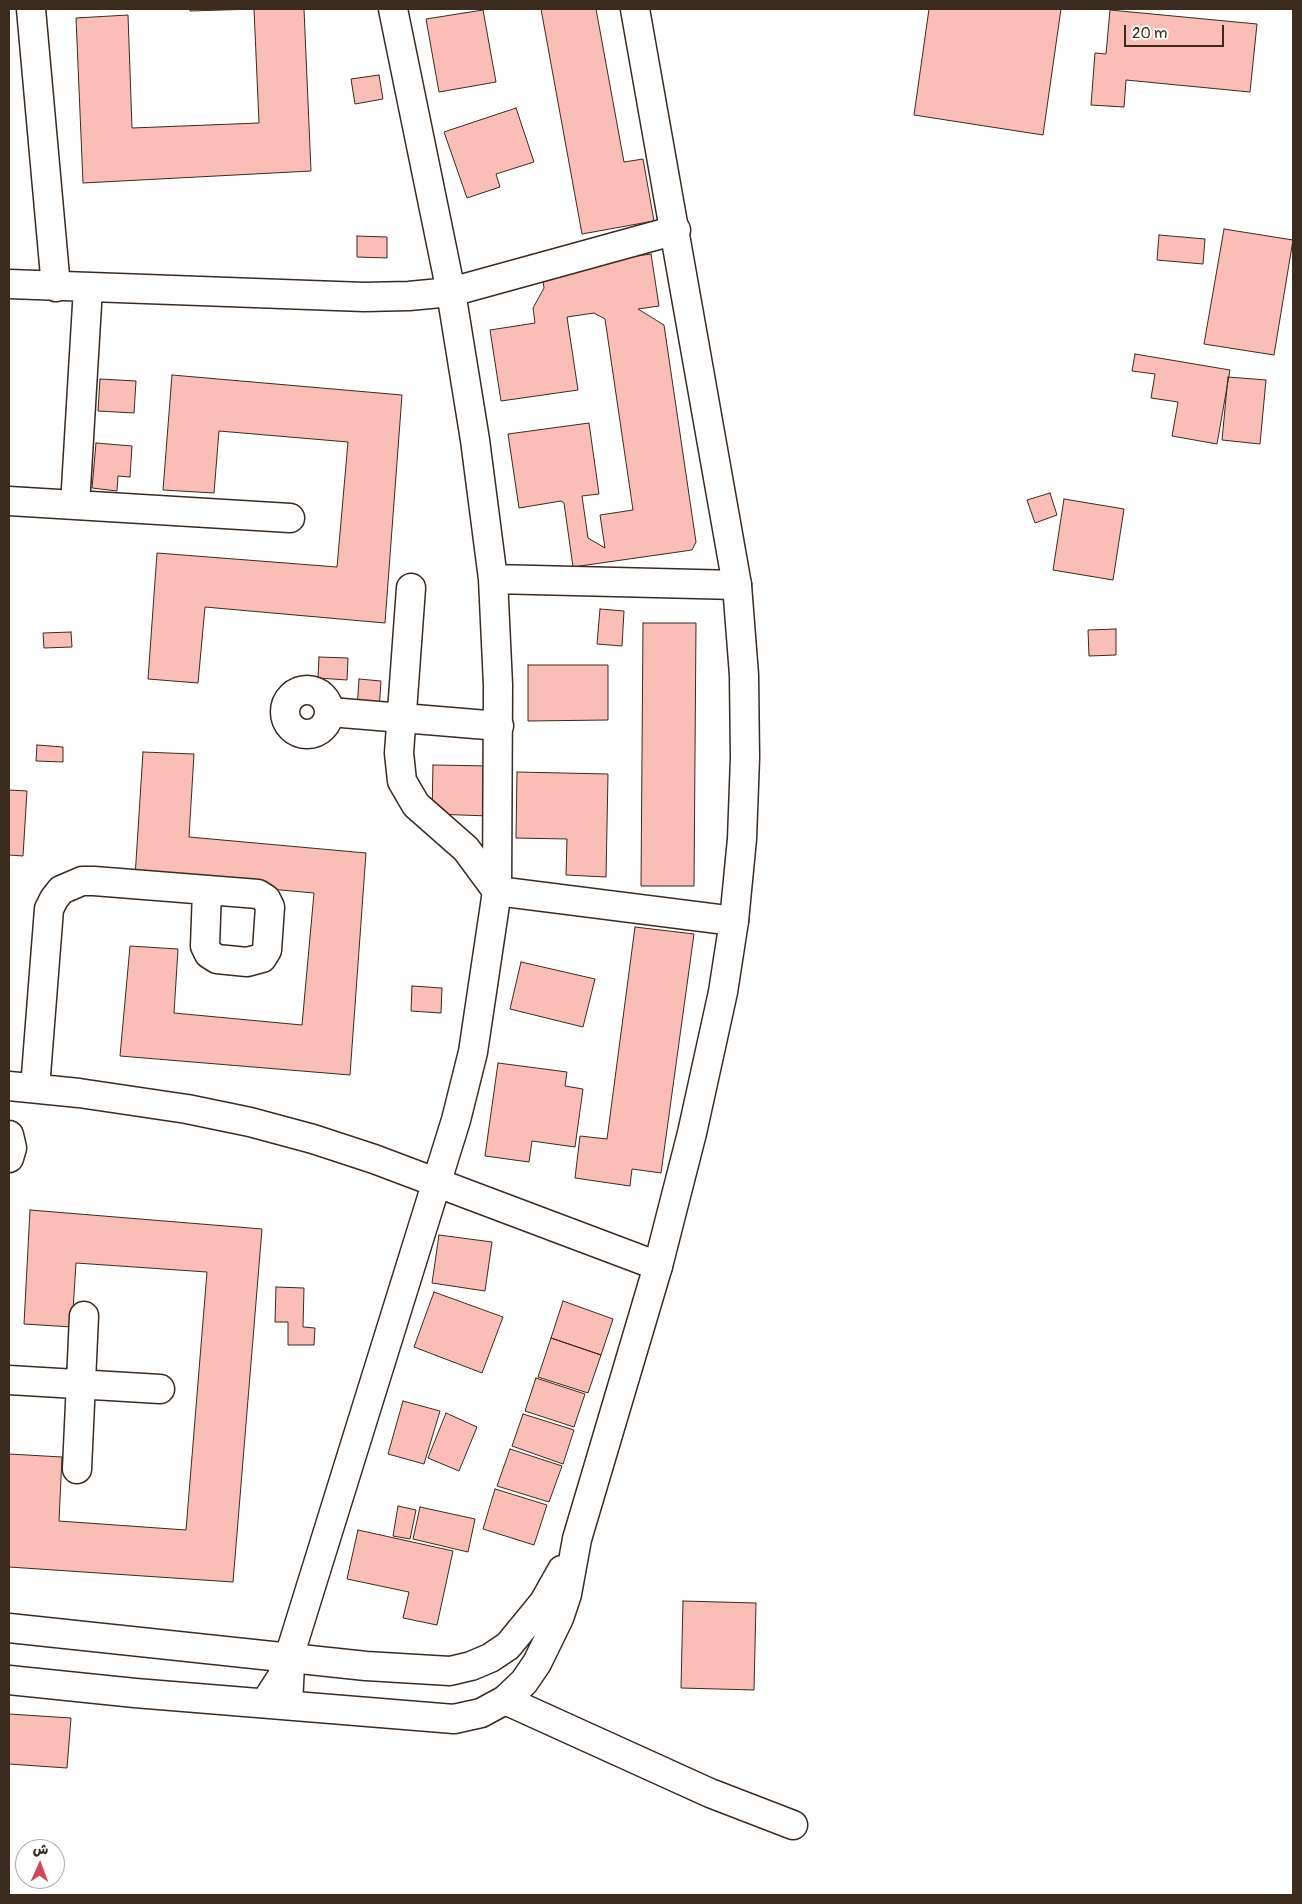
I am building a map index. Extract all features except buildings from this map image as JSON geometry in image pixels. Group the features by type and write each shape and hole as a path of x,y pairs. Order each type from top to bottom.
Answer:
{"street":[{"path":"31,9 56,287"},
{"path":"289,1657 456,1120 473,1052 497,891 499,726 493,580 475,440 451,292 393,9"},
{"path":"9,1680 454,1720 481,1713 505,1700 524,1682 552,1633 567,1594 577,1540 658,1266 708,1060 723,992 734,921 742,840 745,758 744,675 737,585 676,230 635,9"},
{"path":"9,284 364,298 451,292 676,230"},
{"path":"75,505 88,288"},
{"path":"9,502 290,518"},
{"path":"493,580 737,585"},
{"path":"410,588 399,767 408,794 416,805 466,849 497,891 734,921"},
{"path":"330,712 499,726"},
{"path":"207,890 82,881 71,884 58,894 49,909 22,1087 187,1109 250,1122 322,1142 436,1182 658,1266"},
{"path":"9,1135 12,1148 9,1158"},
{"path":"78,1469 84,1316"},
{"path":"9,1380 160,1389"},
{"path":"9,1628 289,1657 450,1671 471,1666 490,1658 508,1646 544,1602 577,1540"},
{"path":"505,1700 710,1793 793,1824"}]}
